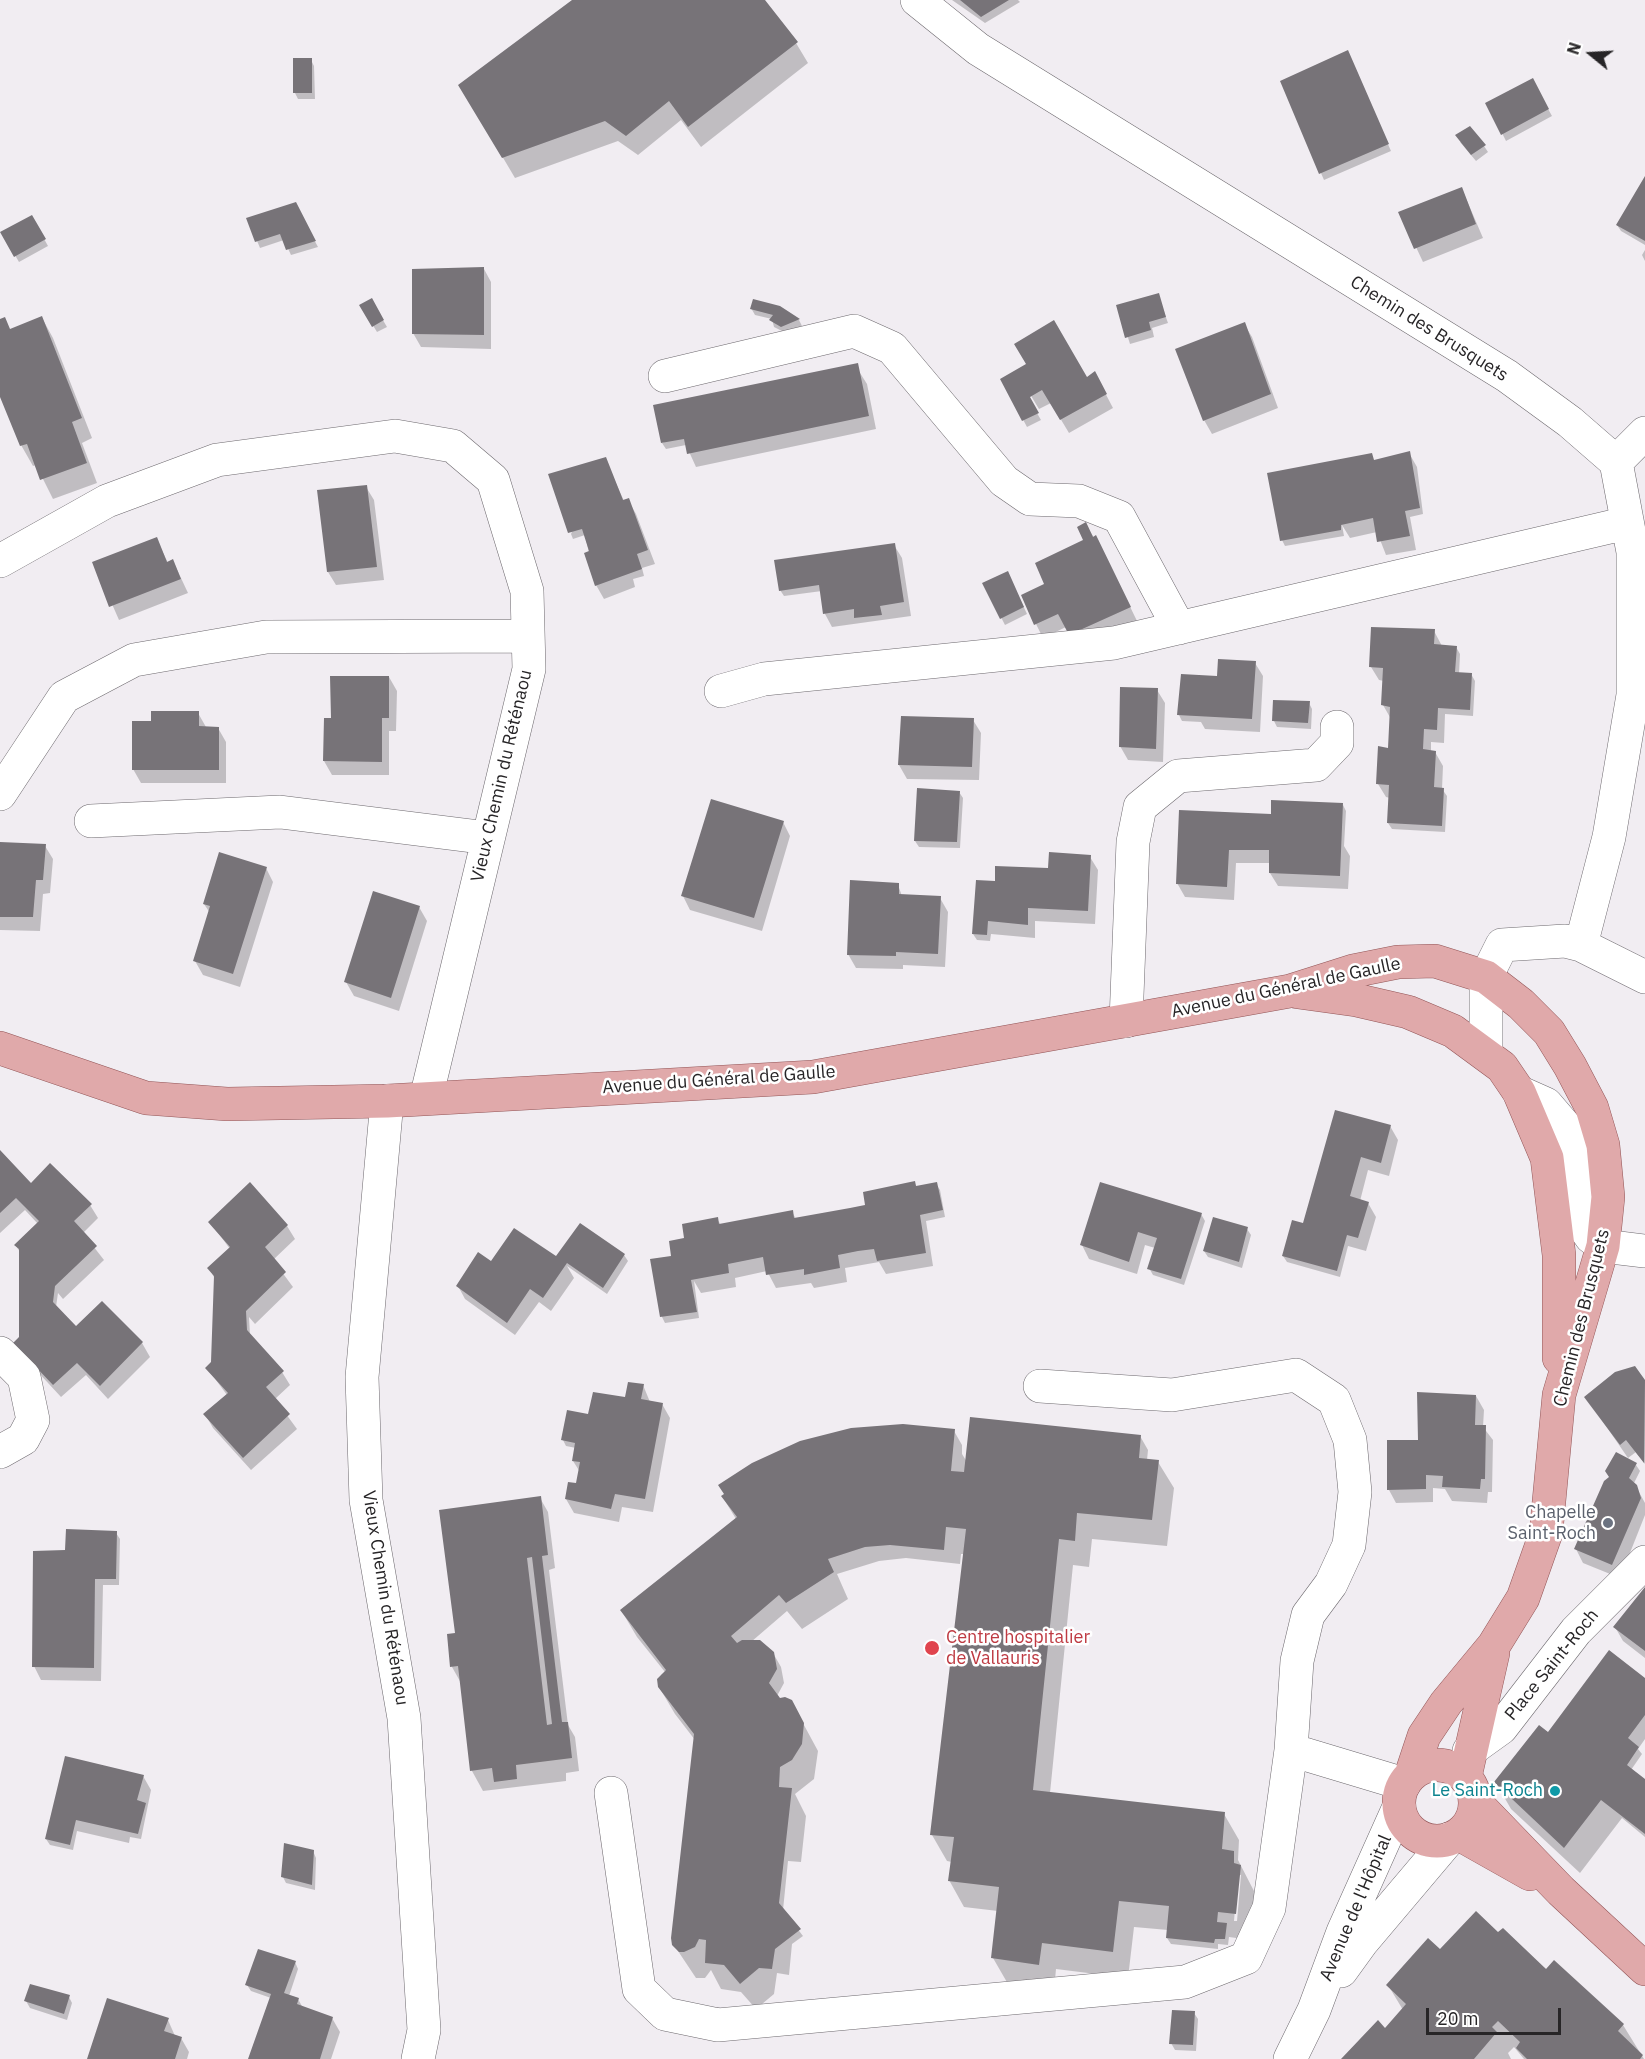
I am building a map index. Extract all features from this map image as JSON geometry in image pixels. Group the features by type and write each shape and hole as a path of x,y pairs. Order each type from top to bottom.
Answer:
{"main road":[{"name":"Avenue du Général de Gaulle","path":"0,1048 146,1098 227,1104 387,1101 813,1077 1290,991 1353,970 1398,962 1435,961 1486,978 1521,1004"},
{"path":"1290,991 1356,1000 1408,1012 1453,1031 1486,1053 1502,1067 1519,1092 1547,1158 1554,1204 1559,1255 1559,1395"},
{"name":"Chemin des Brusquets","path":"1405,1789 1424,1736 1446,1703 1494,1645 1523,1598 1546,1533 1559,1395 1603,1246 1608,1197 1603,1145 1592,1108 1549,1032 1521,1004"},
{"name":"Chemin des Brusquets","path":"1470,1777 1494,1645"},
{"path":"1470,1777 1473,1815 1454,1837 1436,1841 1417,1834 1404,1820 1405,1789 1433,1765 1456,1770 1470,1777 1561,1891 1645,1969"},
{"path":"1454,1837 1561,1891"}],"street":[{"name":"Chemin des Brusquets","path":"917,0 978,49 1507,376 1570,422 1616,462"},
{"path":"665,376 854,331 892,348 1004,481 1030,499 1078,501 1119,517 1179,628"},
{"path":"1645,433 1616,462 1632,552 1633,695 1609,837 1581,945 1645,977"},
{"name":"Vieux Chemin du Réténaou","path":"3,551 107,501 217,460 395,436 453,446 493,480 527,591 529,669 426,1098"},
{"path":"721,691 764,679 1114,643 1627,523"},
{"path":"0,794 64,697 134,660 266,637 528,636"},
{"path":"1126,1022 1133,842 1140,807 1178,776 1316,765 1337,743 1337,727"},
{"path":"92,820 280,812 488,838"},
{"name":"Avenue du Général de Gaulle","path":"1435,961 1502,945 1565,941 1581,945"},
{"path":"1486,1053 1486,978 1502,945"},
{"path":"1519,1092 1546,1104 1564,1125 1577,1171 1584,1227 1603,1246 1645,1251"},
{"name":"Vieux Chemin du Réténaou","path":"387,1101 362,1388 366,1500 404,1718 424,2030 418,2059"},
{"path":"0,1353 24,1377 33,1420 23,1439 0,1452"},
{"path":"611,1793 639,1989 665,2014 718,2025 1185,1982 1246,1958 1269,1908 1291,1750 1297,1661 1308,1615 1331,1584 1350,1545 1355,1492 1350,1440 1334,1400 1296,1375 1172,1395 1040,1386"},
{"name":"Place Saint-Roch","path":"1470,1777 1501,1728 1576,1631 1638,1568"},
{"path":"1291,1750 1405,1789"},
{"name":"Avenue de l'Hôpital","path":"1290,2059 1314,2010 1343,1932 1405,1789"},
{"name":"Avenue de l'Hôpital","path":"1314,2010 1362,1942 1454,1837"}],"building":[{"path":"572,0 765,0 798,42 688,127 669,101 626,136 605,121 502,158 458,85"},
{"path":"960,0 1009,0 981,17"},
{"path":"1348,50 1389,144 1319,174 1280,81"},
{"path":"293,58 312,58 312,93 293,93"},
{"path":"1533,78 1549,109 1501,135 1485,103"},
{"path":"1470,126 1486,145 1471,155 1455,135"},
{"path":"1645,176 1645,241 1616,225"},
{"path":"1462,187 1476,224 1414,249 1398,212"},
{"path":"296,202 316,241 286,250 280,234 255,242 246,218"},
{"path":"32,215 46,239 14,257 0,232"},
{"path":"484,267 484,335 412,334 412,269"},
{"path":"1159,293 1166,317 1149,322 1151,330 1125,338 1116,305"},
{"path":"372,298 384,320 372,327 359,305"},
{"path":"753,299 780,306 800,319 781,327 769,320 773,315 750,309"},
{"path":"42,316 82,418 72,422 87,463 40,480 27,444 20,446 0,397 0,319 5,317 10,329"},
{"path":"1054,320 1087,377 1095,371 1107,394 1060,420 1042,390 1030,397 1039,413 1022,421 1000,379 1026,364 1014,344"},
{"path":"1245,322 1271,394 1203,421 1175,349"},
{"path":"858,363 869,416 687,454 684,439 661,443 653,405"},
{"path":"1410,451 1420,508 1405,511 1410,536 1377,542 1373,518 1341,525 1341,530 1280,541 1267,473 1372,453 1374,460"},
{"path":"606,457 623,500 629,498 648,550 637,554 642,569 595,586 584,553 589,551 582,529 568,533 548,474"},
{"path":"367,485 377,567 327,572 317,490"},
{"path":"1086,522 1093,537 1096,535 1131,607 1069,635 1058,614 1034,625 1021,595 1044,584 1035,563 1083,540 1077,527"},
{"path":"157,537 167,562 173,559 181,579 109,607 92,562"},
{"path":"895,543 904,602 880,606 882,615 854,618 854,609 823,614 819,585 779,591 774,560"},
{"path":"1008,571 1024,607 1000,619 982,583"},
{"path":"1371,627 1435,629 1434,644 1457,646 1455,672 1472,673 1470,710 1438,708 1437,730 1424,729 1423,749 1436,751 1434,787 1444,788 1442,826 1387,823 1389,785 1376,784 1378,746 1388,748 1390,707 1381,705 1383,668 1369,667"},
{"path":"1218,659 1256,661 1252,719 1177,715 1181,674 1217,676"},
{"path":"330,676 389,676 389,718 382,718 382,762 323,761 324,718 331,718"},
{"path":"1120,687 1158,688 1156,749 1119,747"},
{"path":"1273,700 1310,701 1308,723 1272,721"},
{"path":"151,711 199,711 199,726 219,727 219,770 132,770 132,721 151,721"},
{"path":"901,716 974,718 972,767 898,765"},
{"path":"917,788 960,791 957,842 914,841"},
{"path":"711,799 784,821 754,918 681,896"},
{"path":"1271,800 1343,803 1340,876 1269,873 1269,850 1229,850 1227,887 1176,884 1179,810 1271,814"},
{"path":"0,842 46,844 43,880 36,880 33,917 0,917"},
{"path":"219,852 267,867 233,974 193,961 210,906 203,904"},
{"path":"1049,852 1091,855 1088,911 1028,908 1028,925 988,921 987,935 972,934 976,880 995,881 995,866 1048,868"},
{"path":"850,880 899,883 899,894 941,896 938,954 896,952 896,956 847,955"},
{"path":"373,891 420,906 391,998 344,982"},
{"path":"1335,1110 1391,1125 1381,1163 1361,1157 1350,1196 1369,1202 1358,1238 1347,1235 1337,1271 1282,1256 1292,1220 1303,1223"},
{"path":"0,1150 31,1183 50,1163 92,1204 74,1221 97,1246 55,1286 53,1302 76,1326 102,1301 143,1342 100,1386 77,1363 53,1385 13,1343 19,1337 19,1249 14,1245 39,1221 16,1198 0,1213"},
{"path":"915,1181 916,1186 937,1182 943,1210 920,1215 926,1253 877,1261 874,1249 858,1251 838,1255 840,1268 804,1275 804,1269 766,1275 763,1257 728,1264 729,1273 691,1280 697,1312 660,1317 650,1259 671,1256 669,1241 684,1238 682,1224 718,1217 719,1224 793,1210 794,1218 850,1208 865,1205 863,1192"},
{"path":"250,1182 288,1225 265,1247 286,1272 246,1311 247,1330 284,1371 266,1387 290,1414 243,1458 203,1414 228,1393 205,1368 211,1362 214,1276 207,1268 230,1247 208,1222"},
{"path":"1100,1182 1202,1213 1181,1279 1147,1269 1157,1238 1138,1232 1129,1262 1080,1245"},
{"path":"1213,1217 1248,1227 1239,1262 1203,1251"},
{"path":"580,1223 625,1254 603,1288 567,1263 543,1298 530,1289 507,1323 456,1286 478,1252 491,1261 514,1228 556,1256"},
{"path":"1635,1366 1645,1380 1644,1463 1626,1440 1620,1445 1584,1397 1615,1372"},
{"path":"628,1382 644,1384 641,1399 663,1403 645,1499 615,1494 611,1509 565,1499 568,1482 576,1483 580,1462 572,1461 575,1443 561,1440 567,1410 588,1414 593,1392 625,1397"},
{"path":"1417,1392 1476,1395 1475,1425 1486,1425 1485,1479 1481,1479 1480,1489 1442,1487 1443,1476 1426,1475 1426,1489 1387,1490 1387,1440 1418,1440"},
{"path":"970,1417 1141,1435 1139,1458 1159,1460 1152,1520 1077,1513 1075,1541 1059,1539 1033,1790 1225,1812 1222,1849 1234,1851 1234,1863 1241,1865 1236,1914 1218,1912 1217,1922 1227,1923 1225,1939 1215,1939 1214,1943 1166,1938 1169,1906 1119,1901 1113,1952 1042,1943 1039,1965 991,1958 999,1887 948,1881 954,1837 930,1835 966,1529 946,1527 944,1550 890,1545 865,1547 828,1559 834,1572 786,1603 779,1595 731,1636 737,1643 742,1640 760,1640 774,1652 777,1669 769,1683 780,1698 785,1697 792,1700 804,1723 802,1744 792,1760 780,1767 779,1787 792,1788 779,1903 801,1929 775,1949 772,1969 759,1968 740,1984 724,1965 705,1963 706,1940 699,1939 695,1947 684,1952 679,1952 672,1945 694,1734 658,1687 657,1679 666,1670 620,1610 737,1517 721,1496 724,1494 718,1485 752,1463 800,1441 851,1428 903,1424 955,1429 951,1471 964,1472"},
{"name":"Chapelle Saint-Roch","path":"1616,1452 1637,1463 1629,1478 1637,1485 1641,1498 1612,1565 1574,1549 1604,1481 1609,1477 1605,1471"},
{"path":"541,1496 548,1555 542,1556 562,1722 568,1722 572,1758 516,1765 517,1779 494,1782 492,1768 470,1771 458,1666 450,1667 447,1634 455,1633 439,1510","holes":["532,1557 552,1724 547,1725 527,1558"]},
{"path":"66,1529 117,1531 116,1579 95,1579 94,1668 32,1667 33,1551 65,1550"},
{"path":"1645,1587 1645,1651 1613,1627"},
{"path":"1609,1650 1645,1678 1645,1715 1628,1738 1639,1747 1627,1765 1645,1779 1645,1834 1601,1800 1564,1848 1494,1782 1539,1725 1548,1732"},
{"path":"65,1756 144,1775 137,1800 146,1803 138,1834 76,1820 70,1845 45,1839"},
{"path":"284,1843 314,1850 312,1885 281,1877"},
{"path":"1476,1911 1498,1932 1503,1928 1546,1969 1554,1960 1624,2024 1618,2031 1643,2055 1640,2059 1527,2059 1516,2048 1520,2042 1498,2021 1492,2027 1497,2032 1474,2059 1341,2059 1378,2020 1385,2028 1406,2004 1386,1985 1428,1938 1440,1949"},
{"path":"258,1949 296,1961 284,1993 299,1998 297,2004 333,2017 320,2059 248,2059 271,1994 245,1985"},
{"path":"30,1984 70,1995 64,2014 24,2001"},
{"path":"107,1998 169,2018 164,2031 182,2037 175,2059 87,2059"},
{"path":"1172,2010 1195,2011 1193,2045 1169,2044"}],"place":[{"name":"Chapelle Saint-Roch","path":"1608,1523"},
{"name":"Centre hospitalier de Vallauris","path":"932,1648"},
{"name":"Le Saint-Roch","path":"1555,1791"}]}
